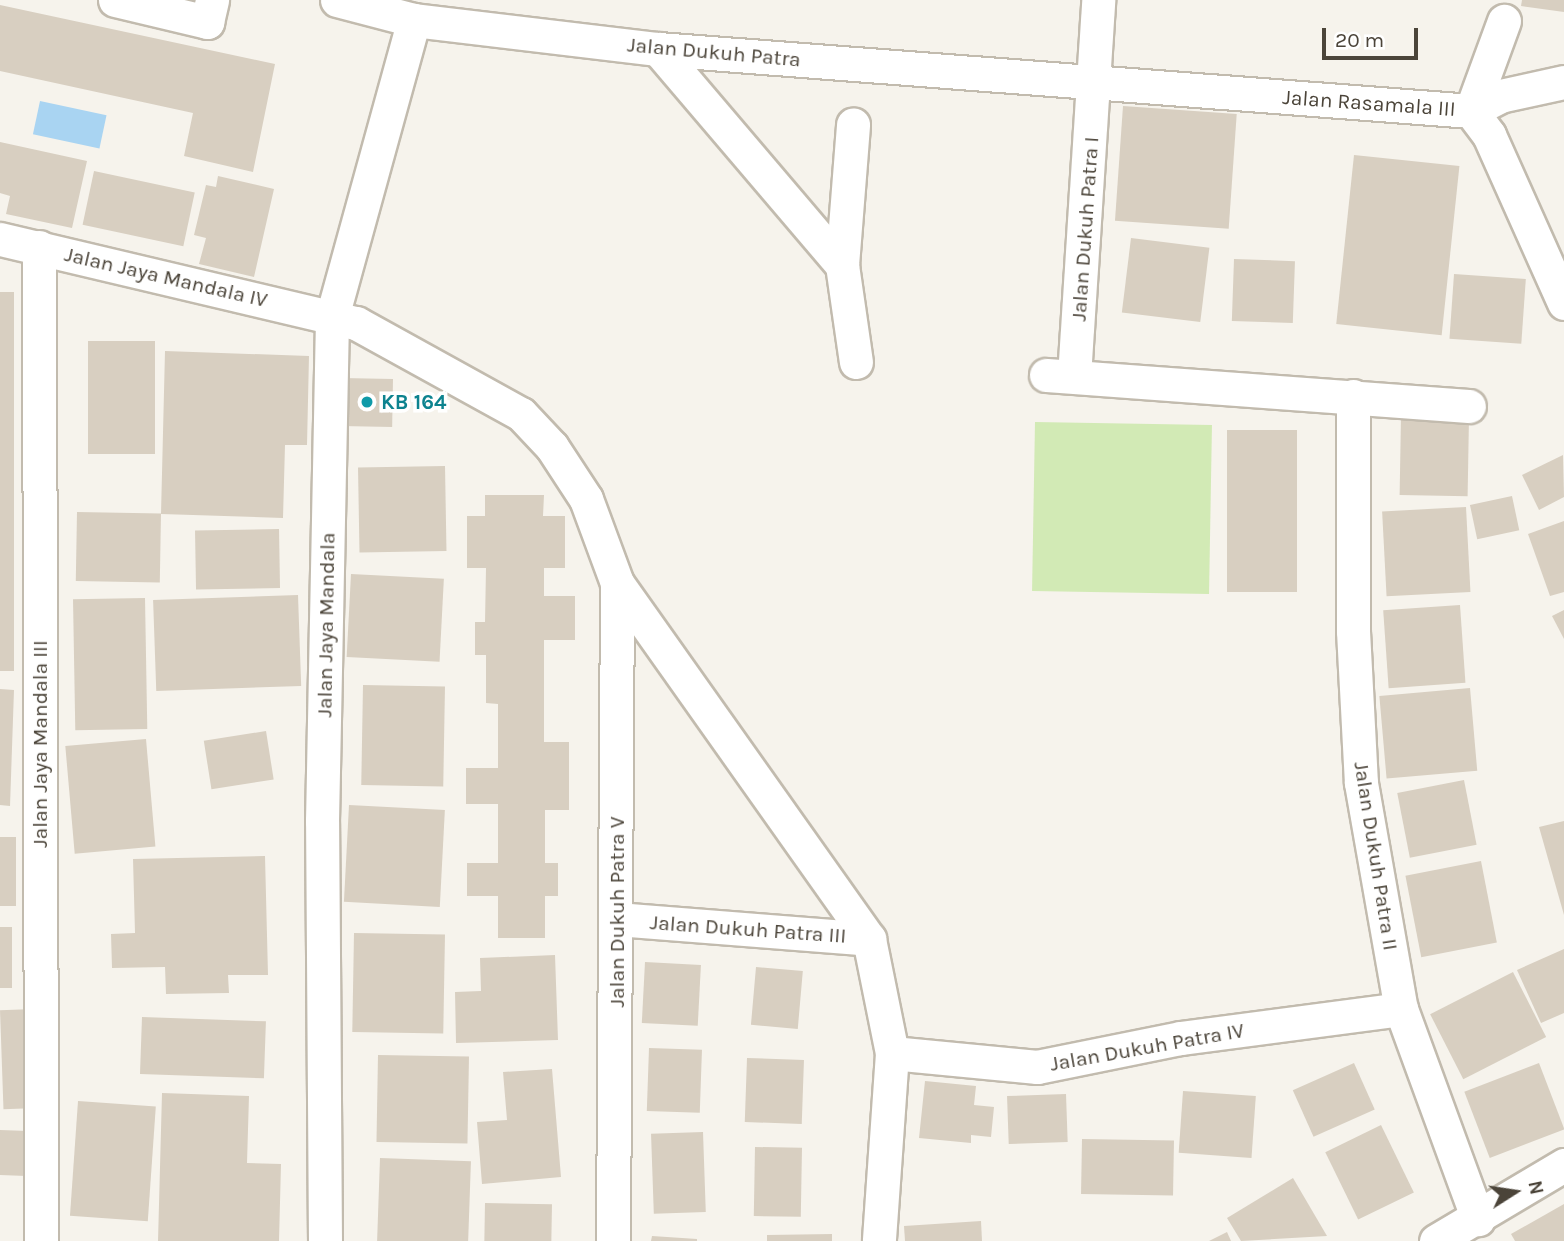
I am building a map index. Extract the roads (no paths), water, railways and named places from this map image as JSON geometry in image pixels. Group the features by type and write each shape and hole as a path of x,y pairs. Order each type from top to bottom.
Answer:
{"street":[{"path":"115,0 208,22 212,0"},
{"name":"Jalan Dukuh Patra","path":"337,0 414,20 658,49 1095,81"},
{"name":"Jalan Dukuh Patra I","path":"1098,0 1095,81 1060,376 1353,396"},
{"name":"Jalan Jaya Mandala","path":"325,1241 321,821 332,317 414,20"},
{"path":"1471,111 1504,21"},
{"path":"658,49 842,265"},
{"name":"Jalan Rasamala III","path":"1095,81 1471,111 1489,135 1564,303"},
{"path":"1471,111 1500,96 1564,82"},
{"path":"853,124 842,265 856,362"},
{"name":"Jalan Jaya Mandala IV","path":"0,239 356,323 521,414 552,447 586,499 617,583"},
{"name":"Jalan Jaya Mandala III","path":"40,247 41,1241"},
{"path":"1353,396 1469,406"},
{"name":"Jalan Dukuh Patra II","path":"1353,396 1353,631 1361,783 1401,1009 1478,1219"},
{"path":"617,583 869,939"},
{"name":"Jalan Dukuh Patra V","path":"613,1241 617,583"},
{"name":"Jalan Dukuh Patra III","path":"617,919 869,939 892,1054 880,1241"},
{"name":"Jalan Dukuh Patra IV","path":"892,1054 1037,1067 1181,1038 1401,1009"},
{"path":"1436,1241 1478,1219 1564,1166"}],"water":[{"path":"40,101 107,115 99,148 33,134"}],"place":[{"name":"KB 164","path":"367,402"}]}
